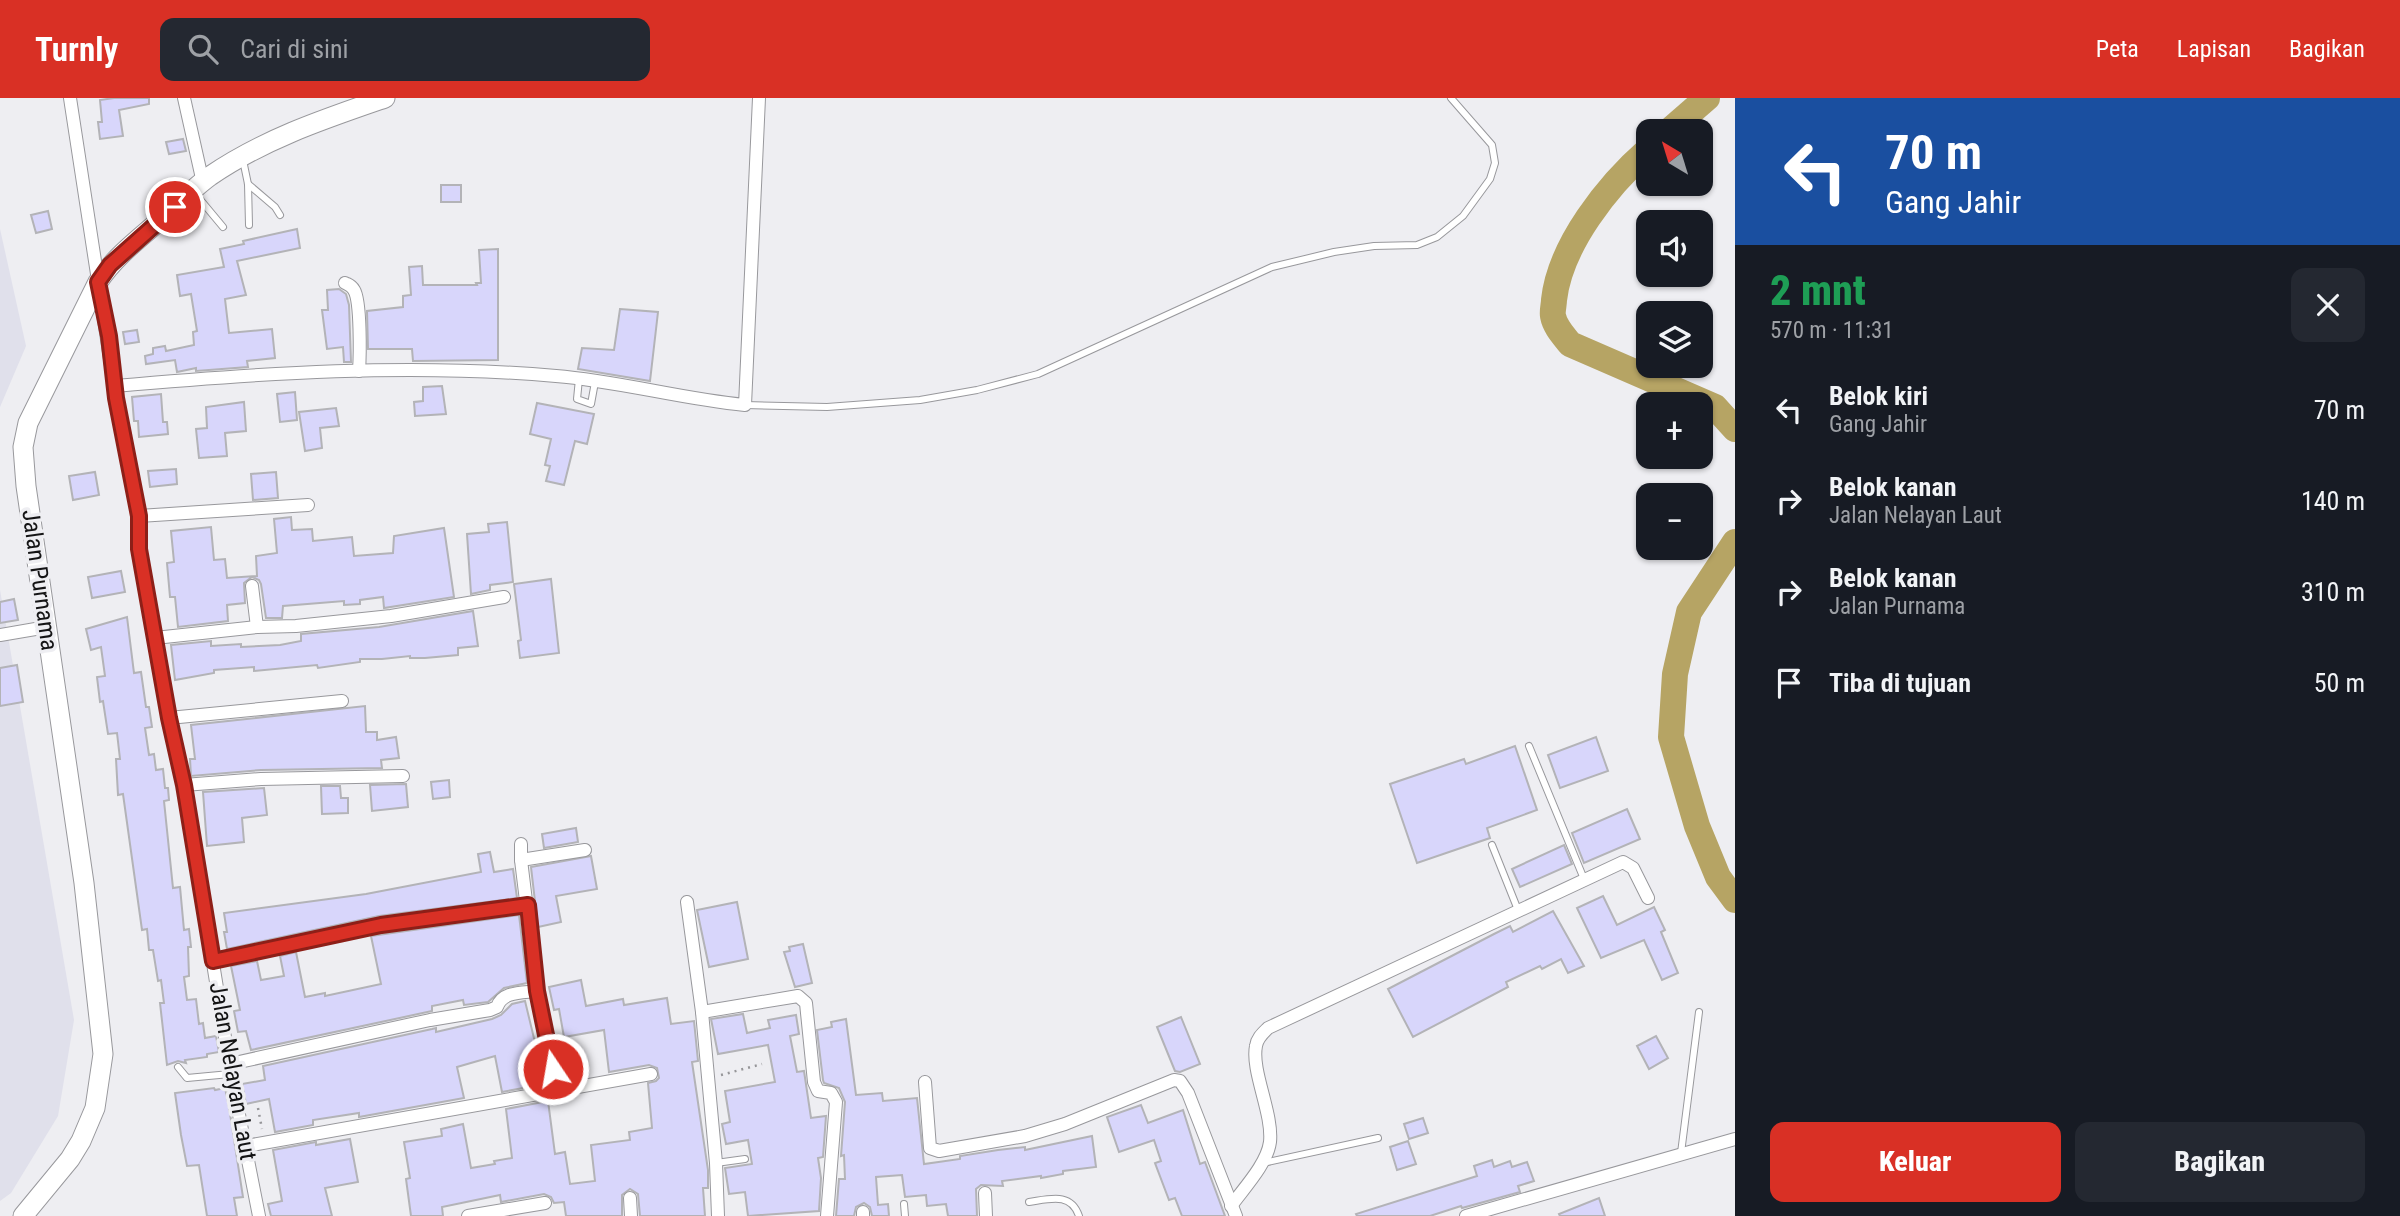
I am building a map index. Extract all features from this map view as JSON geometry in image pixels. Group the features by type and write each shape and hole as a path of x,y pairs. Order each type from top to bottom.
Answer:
{"main road":[{"name":"Jalan Purnama","path":"23,1216 70,1159 81,1140 94,1108 103,1054 84,883 26,486 23,447 28,424 98,282 110,265 198,187 243,157 303,126 385,98"}],"street":[{"name":"Jalan Nelayan Laut","path":"70,98 115,386 139,516 139,549 169,718 184,785 230,1069 258,1216"},
{"path":"184,98 198,187"},
{"path":"115,386 190,379 359,371 440,371 557,376 745,405 758,98"},
{"path":"345,283 354,290 357,297 359,371"},
{"path":"139,516 308,505"},
{"path":"252,586 257,627"},
{"path":"155,638 391,616 504,597"},
{"path":"0,635 47,627"},
{"path":"169,718 342,701"},
{"path":"184,785 261,779 403,776"},
{"path":"521,844 537,991 558,1091"},
{"path":"521,860 585,850"},
{"path":"1233,1211 1269,1145 1270,1131 1256,1045 1259,1037 1268,1028 1623,862 1633,868 1648,898"},
{"path":"687,902 702,1012 716,1163 718,1216"},
{"path":"213,961 381,925 528,905"},
{"path":"230,1069 430,1020 489,1010 497,1007 504,996 537,991"},
{"path":"702,1012 798,996 806,1003 816,1088 818,1091 831,1093 836,1102 827,1216"},
{"path":"246,1146 651,1074"},
{"path":"925,1082 930,1148 939,1151 1025,1136 1065,1124 1174,1080 1180,1081 1188,1093 1233,1211"},
{"path":"1466,1216 1735,1139"},
{"path":"985,1193 986,1216"},
{"path":"631,1198 631,1216"},
{"path":"468,1216 545,1203"}],"lane":[{"path":"745,405 827,407 920,400 977,390 1038,374 1272,267 1334,252 1374,246 1418,245 1437,237 1463,216 1490,179 1495,163 1492,145 1451,98"},
{"path":"243,157 248,184 249,225"},
{"path":"248,184 275,207 280,215"},
{"path":"198,187 223,227"},
{"path":"579,379 577,399 591,404 595,382"},
{"path":"1529,746 1584,879"},
{"path":"1492,845 1518,910"},
{"path":"1681,1153 1699,1012"},
{"path":"178,1068 187,1078 230,1069"},
{"path":"1261,1164 1378,1138"},
{"path":"716,1163 745,1159"},
{"path":"1030,1202 1061,1198 1073,1204 1079,1216"},
{"path":"904,1204 905,1216"}],"path":[{"path":"708,1079 762,1064"},
{"path":"258,1108 265,1143"}],"shaded area":[{"path":"0,229 26,346 0,407"},
{"path":"0,590 74,1020 58,1116 11,1193 0,1201"}],"building":[{"path":"149,98 149,104 119,110 123,136 100,139 100,100"},
{"path":"183,139 186,151 169,154 166,142"},
{"path":"441,185 461,185 461,202 441,202"},
{"path":"48,211 52,229 36,233 31,215"},
{"path":"297,229 300,248 237,261 246,295 225,299 229,333 272,329 275,358 247,361 248,367 196,371 196,368 177,372 175,360 146,364 145,356 153,354 153,348 165,346 166,351 194,345 193,332 197,331 191,294 180,296 177,275 224,267 220,249"},
{"path":"498,249 498,360 413,361 412,349 368,349 367,311 403,307 403,296 411,295 409,267 422,266 423,285 477,285 476,283 481,283 479,250"},
{"path":"339,289 346,294 349,305 351,362 344,362 343,347 327,349 322,310 328,310 327,290"},
{"path":"620,309 658,312 650,381 578,369 582,348 614,350"},
{"path":"137,330 139,342 125,344 123,332"},
{"path":"442,386 446,414 415,416 414,402 423,401 423,387"},
{"path":"295,392 297,420 280,422 277,394"},
{"path":"161,394 163,422 167,422 168,434 139,437 138,421 134,421 132,397"},
{"path":"244,402 246,431 225,433 227,456 199,458 196,429 207,428 206,407"},
{"path":"537,403 594,414 587,444 575,441 564,485 546,481 550,466 545,465 551,439 530,434"},
{"path":"336,408 339,426 320,428 322,448 305,451 299,412"},
{"path":"176,469 177,484 150,487 148,471"},
{"path":"95,472 99,495 73,500 69,476"},
{"path":"276,472 278,498 253,500 251,474"},
{"path":"291,517 292,530 312,529 313,541 352,537 354,556 393,553 394,536 444,528 454,597 384,608 383,597 360,600 360,604 344,605 344,601 283,606 282,618 266,618 261,584 252,577 244,583 245,603 227,605 228,621 178,627 175,597 170,597 167,563 174,562 171,531 211,527 214,560 225,559 227,578 257,576 256,556 277,553 274,519"},
{"path":"507,522 513,582 490,585 490,590 471,594 467,534 489,532 488,524"},
{"path":"121,571 125,592 92,598 88,577"},
{"path":"551,579 559,653 520,658 518,641 521,640 514,584"},
{"path":"14,599 18,620 0,623 0,602"},
{"path":"473,611 478,646 458,648 458,655 360,659 360,662 318,668 317,665 254,671 254,667 214,670 214,673 175,680 171,645 211,641 211,646 280,645 301,641 301,634 379,627"},
{"path":"127,617 134,673 141,672 146,707 149,707 152,727 145,728 149,755 154,754 156,770 163,769 165,788 168,788 169,800 164,801 173,888 180,887 184,930 189,929 191,947 188,947 189,976 184,977 187,1000 196,999 199,1024 203,1023 205,1038 216,1036 219,1052 207,1054 207,1057 185,1060 186,1063 178,1061 167,1065 160,1003 164,1003 161,980 158,981 153,950 149,950 147,929 142,930 123,794 118,795 116,759 120,759 117,733 108,734 103,701 100,702 97,677 105,676 101,647 91,650 86,629"},
{"path":"17,665 23,702 0,706 0,668"},
{"path":"365,706 366,732 377,732 377,740 396,737 399,758 381,760 382,768 261,770 191,776 190,759 195,759 191,725"},
{"path":"1596,737 1608,771 1560,788 1548,755"},
{"path":"1515,746 1537,810 1487,828 1490,838 1417,863 1390,784 1464,759 1466,764"},
{"path":"449,780 450,797 433,799 431,782"},
{"path":"406,784 408,807 372,811 370,785"},
{"path":"321,786 340,786 341,798 348,798 348,813 322,814"},
{"path":"264,788 267,815 242,818 244,842 207,846 203,792"},
{"path":"1627,809 1640,839 1584,863 1572,833"},
{"path":"576,828 578,842 544,848 542,834"},
{"path":"1564,845 1572,864 1520,887 1512,869"},
{"path":"490,852 494,872 513,869 517,898 379,916 227,949 224,913 366,894 481,872 478,854"},
{"path":"591,856 597,889 556,896 561,922 538,927 531,867"},
{"path":"1603,896 1617,925 1654,907 1665,930 1661,932 1678,973 1662,980 1644,940 1601,958 1577,908"},
{"path":"737,902 748,959 709,967 697,910"},
{"path":"1553,911 1584,966 1568,973 1561,959 1542,969 1540,966 1506,982 1508,987 1413,1037 1388,989 1510,926 1513,932"},
{"path":"519,915 527,983 504,988 488,1002 464,1005 463,1000 432,1006 432,1011 251,1050 246,1031 238,1032 234,1011 240,1010 231,966 257,961 261,980 284,976 280,956 296,952 305,997 325,993 325,996 381,984 371,936"},
{"path":"803,944 812,983 795,987 784,952 790,951 789,947"},
{"path":"581,980 586,1006 623,999 624,1005 667,998 671,1024 694,1021 698,1061 692,1062 708,1170 708,1188 703,1188 705,1216 640,1216 638,1194 630,1189 622,1195 622,1216 566,1216 564,1202 554,1203 551,1197 544,1194 501,1202 500,1195 442,1207 443,1216 411,1216 406,1179 410,1178 404,1142 442,1136 441,1129 463,1124 471,1168 495,1164 494,1161 512,1158 506,1109 548,1101 555,1154 565,1152 570,1184 595,1181 591,1145 630,1140 629,1132 652,1128 648,1083 659,1078 657,1068 649,1065 609,1072 604,1030 564,1037 559,1009 554,1010 549,987"},
{"path":"525,1001 545,1084 502,1092 495,1056 457,1067 464,1098 359,1117 359,1113 313,1120 313,1125 275,1132 269,1099 246,1104 242,1084 265,1080 263,1066 436,1028 436,1032 492,1019 501,1015 512,1004"},
{"path":"743,1014 747,1033 770,1028 768,1020 796,1015 799,1034 790,1036 797,1072 804,1071 811,1118 826,1116 823,1157 818,1158 821,1178 819,1211 748,1216 745,1192 729,1194 725,1168 752,1164 748,1140 726,1144 722,1124 730,1122 725,1091 775,1082 768,1045 718,1054 711,1019"},
{"path":"1181,1017 1200,1064 1180,1072 1175,1071 1157,1027"},
{"path":"846,1019 856,1095 882,1093 883,1101 917,1098 924,1164 998,1150 1025,1147 1025,1150 1092,1136 1096,1167 1063,1171 1063,1174 1041,1178 1002,1181 1003,1186 981,1185 976,1189 977,1216 948,1216 946,1204 927,1206 926,1195 905,1197 902,1175 876,1177 878,1205 888,1204 889,1216 872,1216 870,1207 864,1203 856,1207 854,1216 836,1216 839,1179 845,1179 844,1155 841,1156 845,1102 839,1088 824,1083 817,1030 832,1027 831,1022"},
{"path":"1656,1036 1668,1058 1649,1069 1637,1046"},
{"path":"225,1088 229,1107 243,1197 234,1198 237,1216 207,1216 199,1165 187,1166 181,1135 175,1093"},
{"path":"1141,1105 1148,1123 1183,1110 1200,1164 1205,1162 1225,1216 1182,1216 1175,1198 1169,1200 1155,1163 1161,1161 1154,1140 1119,1152 1107,1117"},
{"path":"1423,1118 1428,1133 1409,1139 1404,1124"},
{"path":"350,1139 358,1182 325,1188 332,1216 271,1216 268,1204 282,1201 273,1150"},
{"path":"1408,1141 1416,1164 1397,1170 1390,1147"},
{"path":"1492,1160 1494,1167 1510,1161 1512,1167 1527,1162 1534,1181 1518,1186 1520,1192 1430,1216 1356,1214 1477,1176 1474,1166"},
{"path":"1599,1198 1605,1216 1559,1214"}],"waterway":[{"path":"1683,119 1707,98"},
{"path":"1636,161 1602,198 1576,238 1558,279 1554,320 1570,344 1715,407 1735,429"},
{"path":"1735,542 1689,612 1675,674 1671,737 1697,826 1718,877 1735,900"}],"route":[{"path":"175,207 110,265 98,282 109,336 116,398 139,516 139,549 169,718 184,785 213,961 381,925 528,905 537,991 553,1069"}]}
